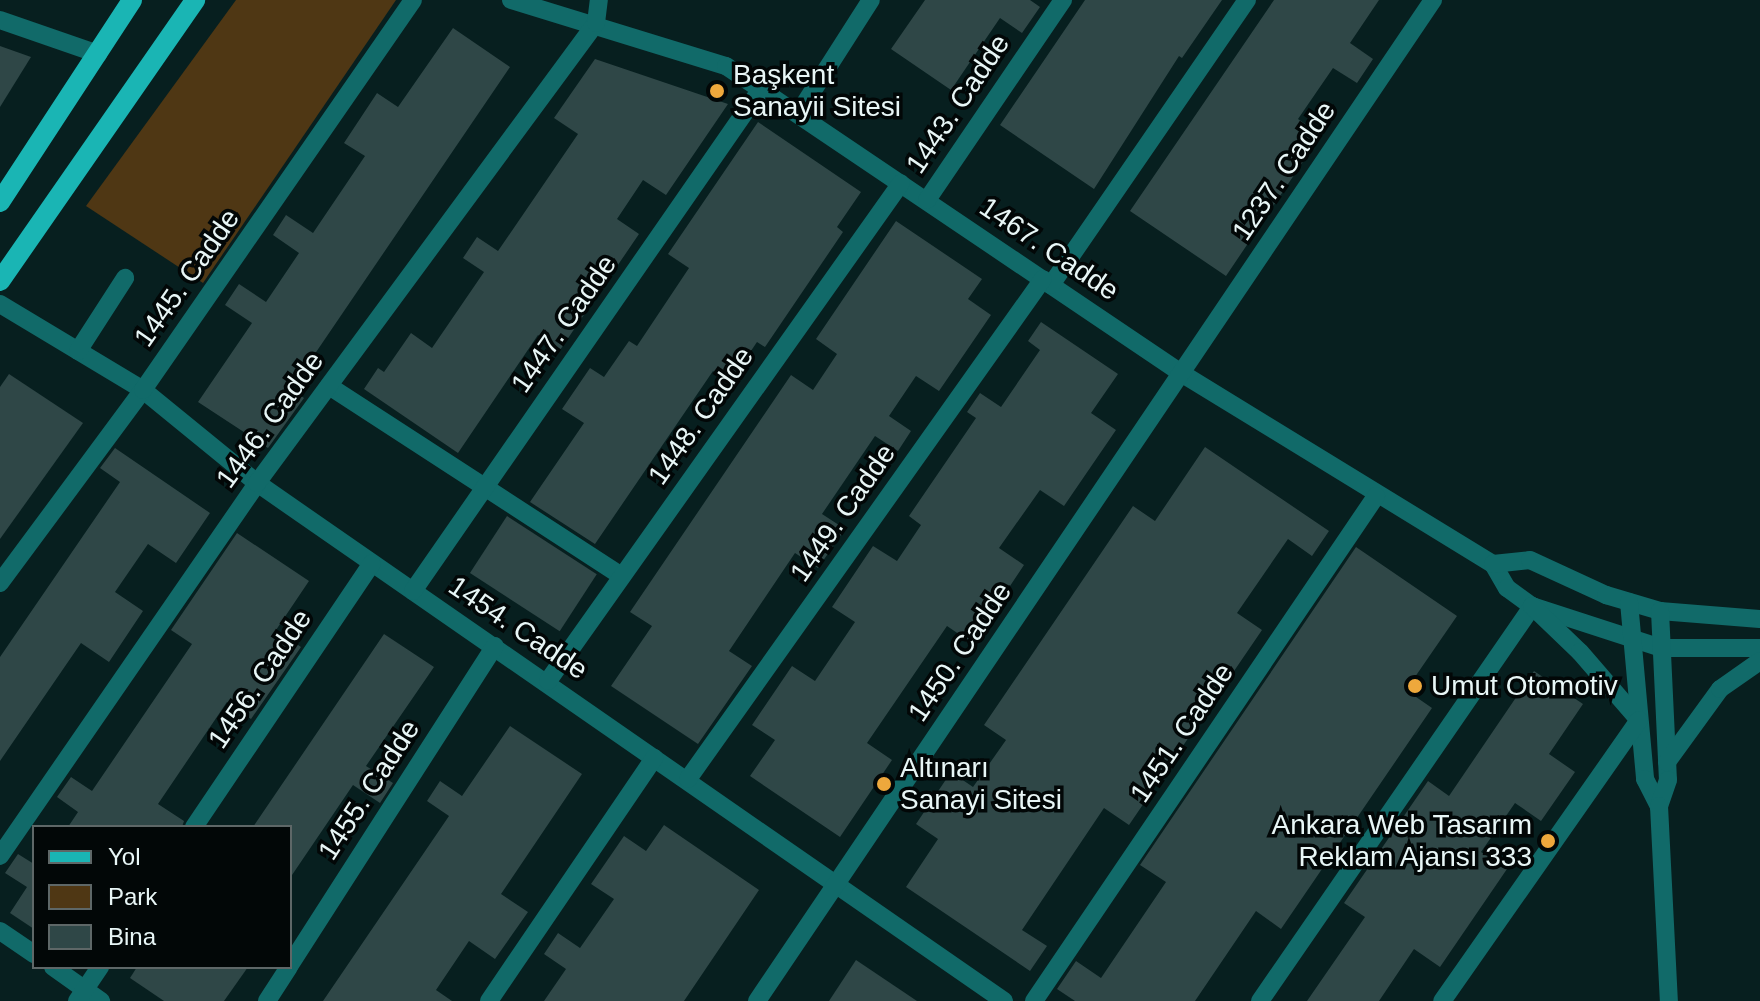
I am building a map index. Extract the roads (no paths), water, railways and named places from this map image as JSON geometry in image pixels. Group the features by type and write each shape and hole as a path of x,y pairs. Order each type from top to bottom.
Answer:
{"main road":[{"path":"0,202 132,0"},
{"path":"0,281 195,0"}],"street":[{"name":"1445. Cadde","path":"0,583 143,390 413,0"},
{"name":"1467. Cadde","path":"511,0 560,11 726,66 1181,373 1376,496 1493,564 1507,588 1532,606 1632,642 1661,648 1760,648"},
{"name":"1467. Cadde","path":"536,0 560,11"},
{"path":"596,23 599,0"},
{"path":"798,114 871,0"},
{"name":"1443. Cadde","path":"927,200 1063,0"},
{"name":"1449. Cadde","path":"688,779 1247,0"},
{"name":"1237. Cadde","path":"1181,373 1433,0"},
{"path":"0,20 98,54"},
{"name":"1446. Cadde","path":"0,856 257,483 596,23"},
{"name":"1447. Cadde","path":"413,591 761,89"},
{"name":"1448. Cadde","path":"548,681 901,183"},
{"path":"78,351 125,278"},
{"name":"1454. Cadde","path":"0,304 143,390 257,483 548,681 1004,1001"},
{"name":"1450. Cadde","path":"757,1001 1181,373"},
{"path":"329,386 487,485 622,576"},
{"name":"1451. Cadde","path":"1034,1001 1376,496"},
{"path":"1493,564 1530,560 1629,602 1660,611 1760,619"},
{"name":"1456. Cadde","path":"195,825 372,563"},
{"path":"1629,602 1645,779 1659,806"},
{"path":"1260,1001 1532,606 1589,661 1639,720"},
{"path":"1660,611 1667,762 1659,806 1669,1001"},
{"name":"1455. Cadde","path":"292,961 495,646"},
{"path":"1667,762 1720,689 1760,661"},
{"path":"1442,1001 1639,720"},
{"path":"489,1001 654,758"},
{"path":"0,931 32,953"},
{"path":"55,969 81,995 101,1001"},
{"path":"81,995 99,969"},
{"name":"1455. Cadde","path":"267,1001 287,969"}],"place":[{"name":"Başkent Sanayii Sitesi","path":"717,91"},
{"name":"Umut Otomotiv","path":"1415,686"},
{"name":"Altınarı Sanayi Sitesi","path":"884,784"},
{"name":"Ankara Web Tasarım Reklam Ajansı 333","path":"1548,841"}]}
